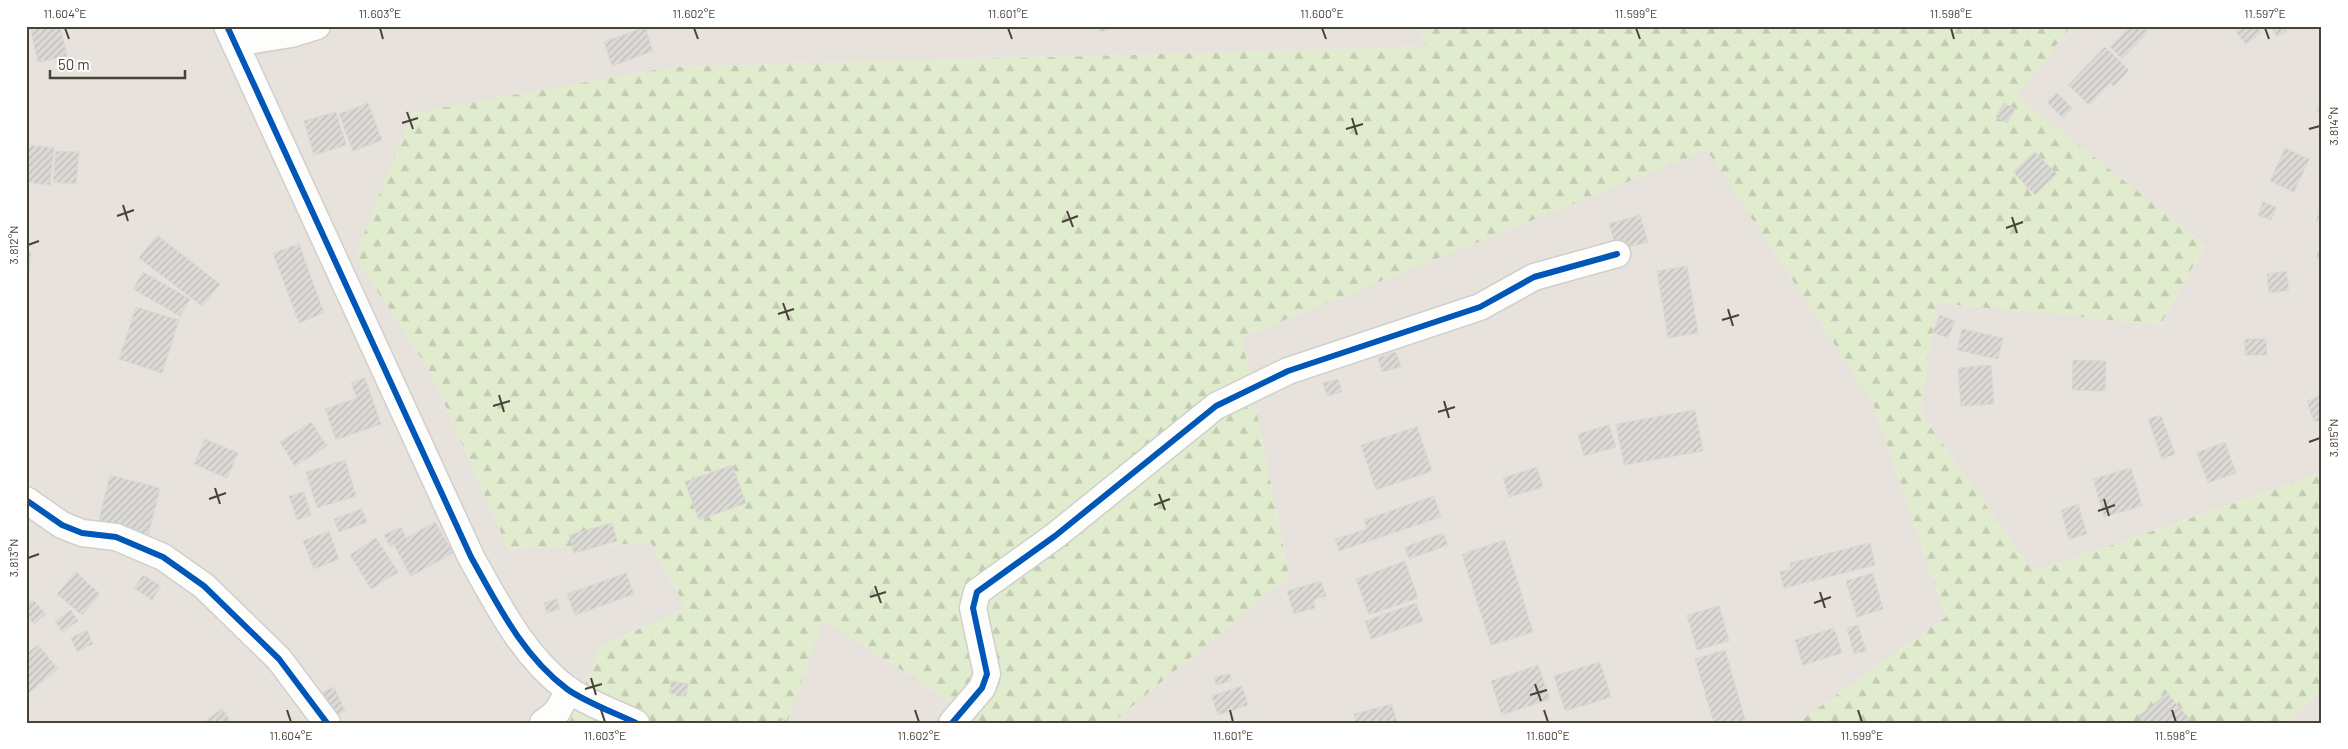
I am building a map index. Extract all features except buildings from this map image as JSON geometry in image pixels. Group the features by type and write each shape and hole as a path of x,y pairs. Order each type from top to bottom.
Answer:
{"street":[{"path":"317,26 291,34 231,35 470,557 518,639 540,666 569,690 636,723"},
{"path":"952,723 982,688 987,674 972,608 977,592 1055,536 1216,406 1288,371 1480,307 1534,277 1617,254"},
{"path":"26,500 68,528 82,534 116,537 163,557 204,586 279,659 327,723"},
{"path":"543,723 557,712 569,690"}],"shaded area":[{"path":"26,26 1420,26 1426,47 672,67 355,257 431,373 508,549 651,543 686,608 601,646 569,723 26,723"},
{"path":"2071,26 2322,26 2322,473 2033,572 1920,412 1937,302 2160,325 2205,246 2016,96"},
{"path":"1707,149 1873,403 1946,617 1797,723 1112,723 1289,576 1242,337"},
{"path":"823,619 983,723 787,723"},
{"path":"2322,691 2322,723 2285,723"}],"green space":[{"path":"1420,26 2071,26 2017,96 2205,245 2160,325 1937,303 1920,412 2033,572 2322,473 2322,691 2285,723 1797,723 1946,617 1873,403 1707,150 1242,337 1289,576 1112,723 983,723 823,619 787,723 569,723 601,646 686,608 651,543 508,549 431,373 355,257 412,113 672,67 1426,47"}],"cycle path":[{"path":"227,26 471,557 501,611 524,645 551,676 574,694 636,723"},
{"path":"952,723 982,688 987,674 973,608 977,592 1055,536 1216,406 1288,371 1480,307 1534,277 1617,254"},
{"path":"26,500 62,525 82,533 116,537 163,557 204,586 279,659 327,723"}]}
